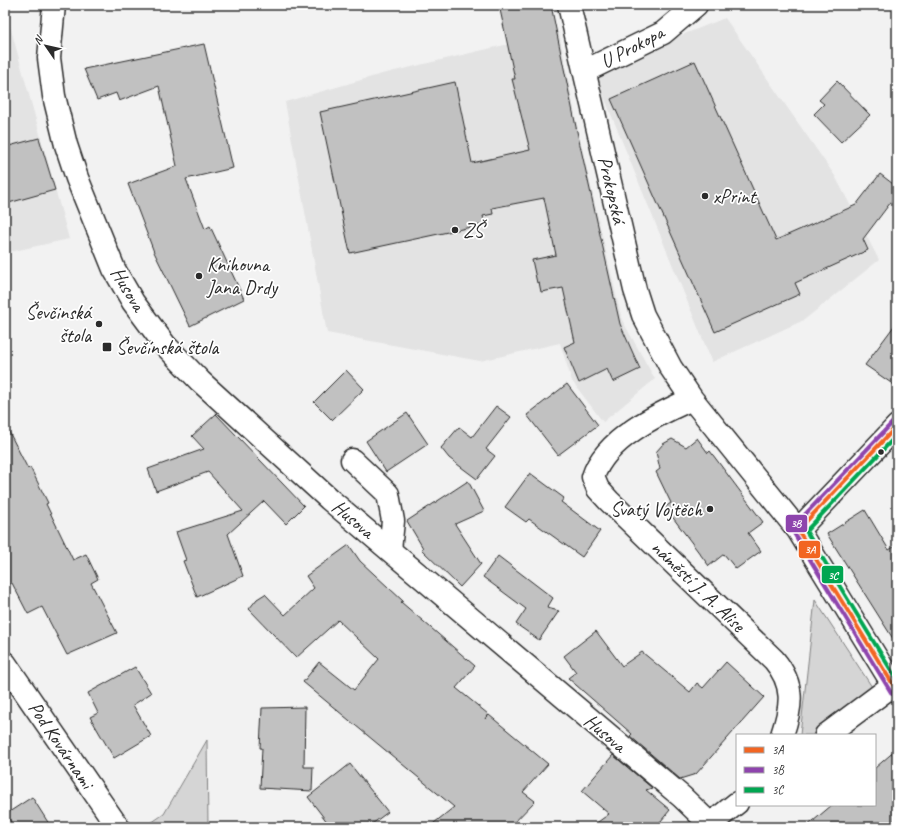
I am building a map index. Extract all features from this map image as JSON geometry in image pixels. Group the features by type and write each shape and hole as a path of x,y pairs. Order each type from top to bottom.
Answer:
{"street":[{"name":"Husova","path":"54,5 49,58 54,96 66,145 77,178 114,269 133,302 165,345 200,382 329,499 682,797 710,826"},
{"name":"Prokopská","path":"569,5 635,290 643,315 671,368 692,399"},
{"name":"U Prokopa","path":"585,71 663,33 683,18 696,5"},
{"path":"692,399 798,530 895,688 827,734"},
{"name":"náměstí J. A. Alise","path":"692,399 666,410 626,436 604,454 596,465 593,476 598,489 609,501 769,655 784,672 789,685 790,705 782,734"},
{"path":"798,530 897,426"},
{"name":"Husova","path":"352,460 388,494 392,521 390,550"},
{"name":"Pod Kovárnami","path":"5,663 118,827"},
{"path":"710,826 736,804"}],"shaded area":[{"path":"5,8 69,239 5,253"},
{"path":"725,18 835,176 879,260 804,320 712,362 593,70"},
{"name":"ZŠ","path":"559,32 580,140 622,320 655,379 603,422 572,381 560,343 480,361 327,333 285,102 382,74"},
{"path":"815,600 872,687 813,734 800,734"},
{"path":"207,740 208,827 145,827 164,814"}],"building":[{"path":"499,5 551,5 576,127 620,324 640,369 613,382 607,369 579,383 564,347 575,342 563,288 541,292 539,282 537,283 532,260 556,255 544,198 492,208 493,214 483,216 485,224 350,253 320,112 455,82 472,163 530,150 512,79 515,79"},
{"path":"204,44 233,168 186,179 205,229 210,226 244,299 190,326 154,252 128,184 177,166 159,86 119,101 116,93 97,100 84,69"},
{"name":"xPrint","path":"695,61 776,240 856,205 880,174 897,187 897,194 863,239 868,250 795,283 800,294 715,332 611,99"},
{"path":"837,81 870,115 841,142 814,114 824,104 819,100"},
{"path":"39,138 55,190 5,204 5,147"},
{"path":"897,322 897,387 865,365"},
{"path":"346,370 364,389 332,420 314,402"},
{"path":"567,384 598,425 558,455 527,415"},
{"path":"496,406 511,417 486,449 495,456 477,479 449,458 441,448 459,427 472,437"},
{"path":"407,413 428,444 386,472 366,441"},
{"path":"216,414 304,506 286,524 264,501 228,534 243,576 197,597 183,561 186,560 176,532 243,511 208,472 156,491 148,469 204,449 192,436"},
{"path":"5,424 28,469 30,467 48,503 46,504 73,560 86,554 98,579 91,583 117,633 67,655 42,607 28,614 12,583 5,586"},
{"name":"Svatý Vojtěch","path":"697,438 708,453 710,451 763,522 748,533 761,551 736,569 724,554 709,566 665,507 671,503 656,472 660,469 656,452 663,444 672,439 686,447"},
{"path":"530,473 564,498 561,502 600,531 582,557 529,519 526,522 505,507"},
{"path":"468,481 484,511 455,524 481,564 460,587 421,549 423,548 407,521"},
{"path":"865,510 889,550 897,545 897,645 827,534"},
{"path":"349,545 360,561 403,601 401,602 475,666 456,688 488,714 485,719 489,715 548,764 523,792 535,801 510,827 429,827 454,807 303,682 319,662 354,690 379,659 338,620 296,658 249,609 257,599 265,594 285,615 314,588 306,576"},
{"path":"498,556 553,598 547,608 559,611 539,640 516,624 526,609 483,577"},
{"path":"596,631 622,666 642,652 690,692 697,683 703,688 726,662 764,697 696,774 680,779 630,736 632,734 568,678 576,672 564,656"},
{"path":"135,667 151,693 133,705 151,736 114,758 90,717 98,713 88,693"},
{"path":"305,707 304,767 313,767 312,791 260,788 262,708"},
{"path":"897,749 897,827 806,827 831,806 876,806 876,767"},
{"path":"613,755 652,788 646,790 670,810 656,827 591,827 609,814 582,791"},
{"path":"350,764 388,812 368,827 331,827 308,797"},
{"path":"32,797 51,827 14,827 6,814"}],"transit line":[{"name":"3B","path":"892,694 792,530 794,526 893,422"},
{"name":"3A","path":"897,426 798,530 897,691"},
{"name":"3C","path":"897,435 806,531 897,680"}],"place":[{"name":"xPrint","path":"705,196"},
{"name":"ZŠ","path":"455,230"},
{"name":"Knihovna Jana Drdy","path":"199,276"},
{"name":"Ševčinská štola","path":"99,324"},
{"name":"Ševčínská štola","path":"107,347"},
{"name":"Svatý Vojtěch","path":"710,509"}]}
